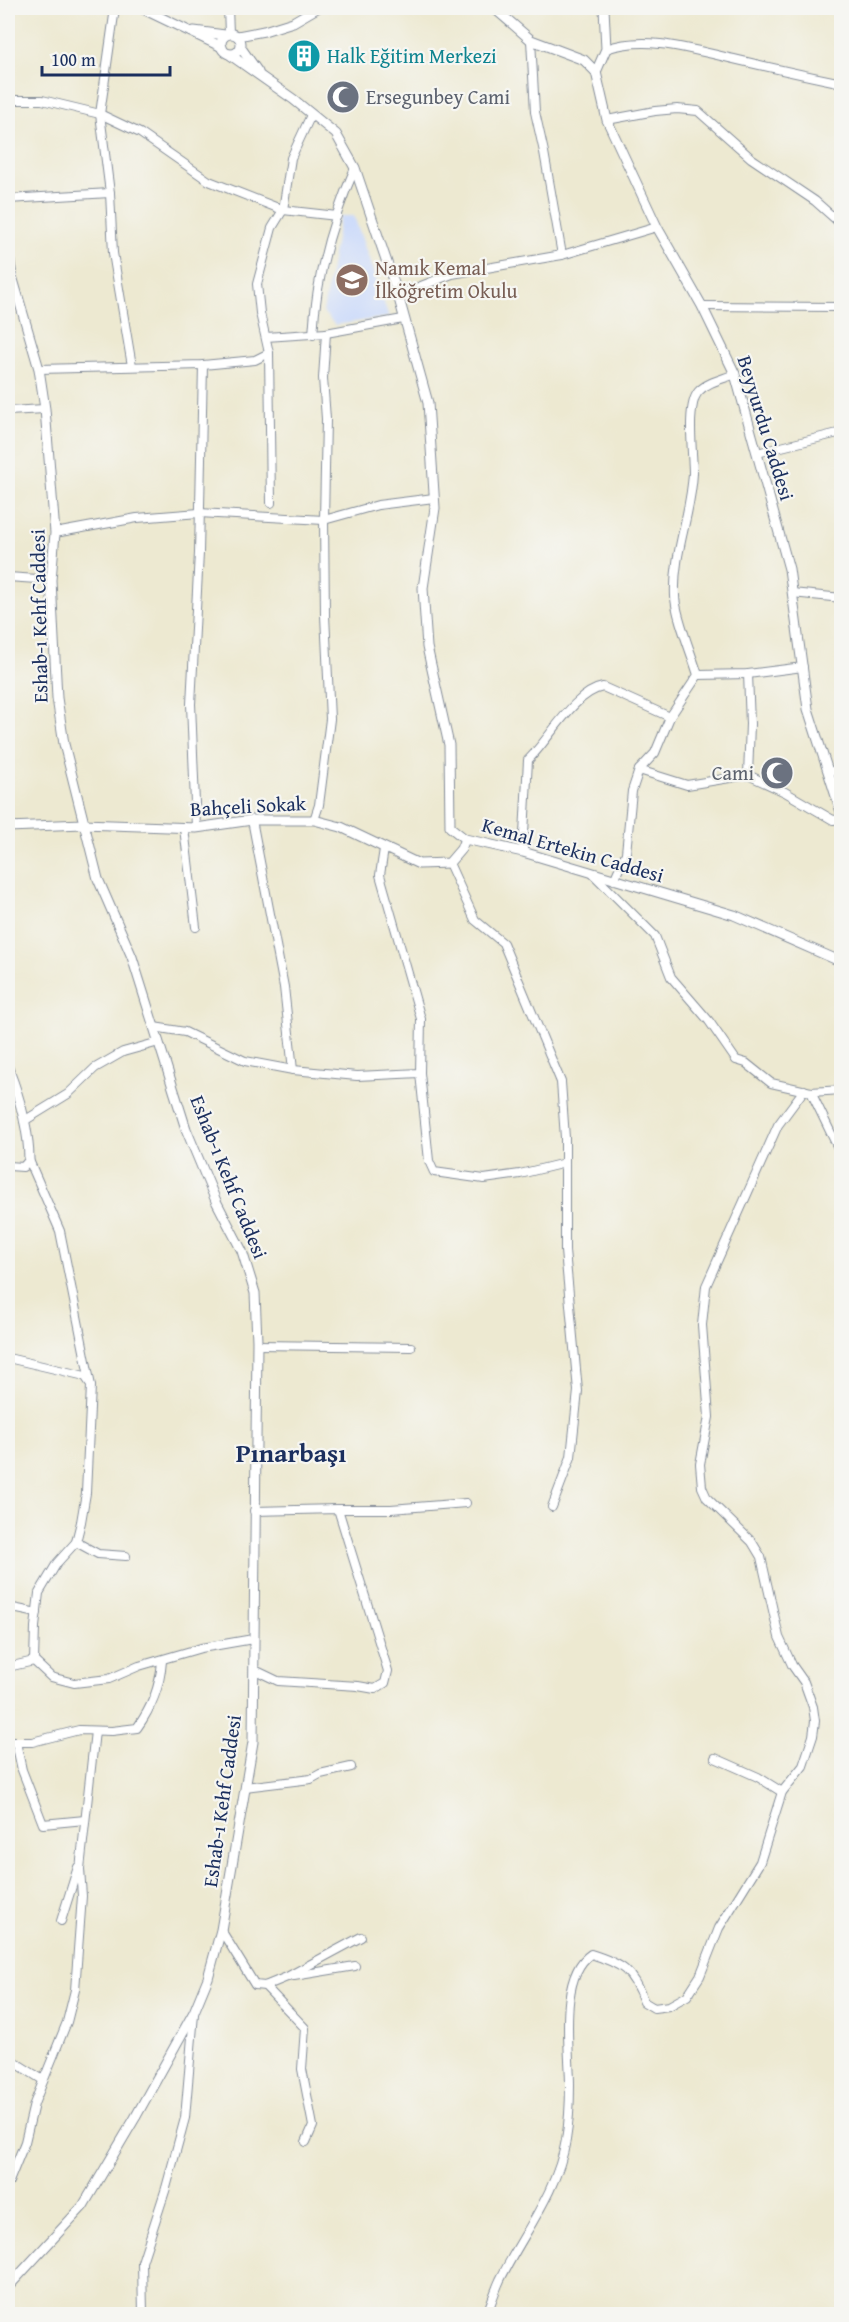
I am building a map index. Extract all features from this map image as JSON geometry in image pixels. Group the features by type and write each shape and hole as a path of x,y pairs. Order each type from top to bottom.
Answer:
{"street":[{"path":"115,8 100,114 110,193 113,253 132,366"},
{"name":"Kemal Ertekin Caddesi","path":"141,8 225,51 259,74 336,134 355,168 398,295 428,403 435,508 423,588 428,647 449,745 450,827 465,839 523,852 734,915 842,962"},
{"path":"228,8 235,40 236,53 225,51 221,40 235,40 293,22 316,8"},
{"path":"494,8 531,40 584,60 596,72 606,50 604,8"},
{"path":"189,31 235,40 259,74"},
{"path":"531,40 535,112 562,255"},
{"path":"584,60 606,50 631,43 649,43 684,48 842,83"},
{"name":"Beyyurdu Caddesi","path":"596,72 607,120 657,228 702,306 735,374 789,569 808,709 830,772 842,817"},
{"path":"8,100 42,100 100,114 140,133 209,181 283,210 337,216"},
{"path":"607,120 666,110 698,111 751,158 815,201 842,225"},
{"path":"271,503 269,353 260,313 257,284 272,228 283,210 291,158 311,114"},
{"path":"313,335 314,309 337,216 355,168"},
{"path":"8,199 110,193"},
{"path":"398,295 452,274 562,255 657,228"},
{"name":"Eshab-ı Kehf Caddesi","path":"8,250 10,276 39,369 45,409 55,533 51,580 57,698 64,744 98,879 132,957 186,1129 216,1201 242,1251 255,1293 257,1345 253,1742 221,1930 208,1978 194,2012 135,2118 83,2205 8,2287"},
{"path":"702,306 842,307"},
{"path":"266,337 313,335 403,319"},
{"path":"314,820 319,806 330,719 325,615 324,520 326,418 323,378 326,333"},
{"path":"39,369 203,365 255,360 269,353"},
{"path":"196,828 191,704 199,553 203,365"},
{"path":"698,675 674,598 675,561 690,507 693,473 692,407 697,393 707,385 735,374"},
{"path":"8,411 45,409"},
{"path":"757,453 842,432"},
{"path":"55,533 136,518 199,513 324,520 378,505 434,498"},
{"path":"8,577 51,580"},
{"path":"792,593 842,598"},
{"path":"698,675 748,674 802,667"},
{"path":"748,674 750,724 748,775"},
{"path":"614,880 626,853 632,791 639,770 655,753 670,717 698,675"},
{"path":"523,852 528,759 539,749 575,704 592,689 603,687 670,717"},
{"path":"830,772 842,768"},
{"path":"639,770 687,784 748,775 785,792 833,820 842,817"},
{"path":"252,820 284,987 294,1070"},
{"name":"Bahçeli Sokak","path":"8,827 83,824 196,828 252,820 314,820 341,827 419,864 449,863"},
{"path":"184,828 196,927"},
{"path":"465,839 461,849 449,863 475,920 503,943 561,1082 566,1251 578,1391 571,1457 552,1508"},
{"path":"384,849 380,875 422,1019 420,1072 429,1161 434,1172 483,1179 520,1174 565,1163"},
{"path":"592,873 655,936 671,977 709,1021 736,1060 746,1063 771,1083 808,1091 842,1090"},
{"path":"154,1027 185,1032 245,1061 294,1070 357,1076 420,1072"},
{"path":"24,1121 68,1094 104,1062 123,1052 159,1042"},
{"path":"8,1068 17,1090 29,1149 29,1160 60,1231 91,1386 86,1493 76,1542 57,1563 39,1593 34,1661"},
{"path":"808,1091 842,1156"},
{"path":"487,2314 500,2280 555,2181 566,2140 570,2085 567,2020 571,1992 581,1960 591,1954 623,1966 637,1984 644,2002 654,2008 669,2006 687,1996 700,1976 719,1928 760,1862 782,1792 803,1766 813,1736 815,1722 813,1707 804,1682 792,1665 779,1637 761,1557 752,1542 707,1498 702,1487 700,1464 709,1417 702,1325 706,1286 778,1125 808,1091"},
{"path":"8,1164 23,1167 29,1160"},
{"path":"257,1345 411,1347"},
{"path":"8,1359 85,1376 91,1386"},
{"path":"254,1511 391,1509 466,1503"},
{"path":"255,1670 278,1681 307,1684 375,1689 385,1683 388,1671 338,1509"},
{"path":"76,1542 98,1554 126,1556"},
{"path":"8,1607 37,1613"},
{"path":"34,1661 51,1677 74,1683 109,1679 139,1666 201,1648 253,1639"},
{"path":"85,1820 43,1824 12,1742 32,1742 79,1730 137,1728 151,1708 161,1673 162,1660"},
{"path":"8,1667 34,1661"},
{"path":"8,2184 25,2142 34,2104 67,2022 75,1990 82,1896 81,1857 95,1731"},
{"path":"716,1758 758,1777 782,1792"},
{"path":"246,1787 311,1779 320,1774 351,1767"},
{"path":"61,1921 81,1857"},
{"path":"221,1930 255,1985 265,1986 287,1977 361,1937"},
{"path":"287,1977 355,1966"},
{"path":"265,1986 305,2028 302,2069 313,2126 306,2142"},
{"path":"142,2314 142,2262 166,2188 185,2118 194,2012"},
{"path":"8,2058 43,2080"}],"shaded area":[{"name":"Namık Kemal İlköğretim Okulu","path":"340,216 354,216 389,317 335,325 323,312"}],"place":[{"name":"Halk Eğitim Merkezi","path":"304,56"},
{"name":"Ersegunbey Cami","path":"343,97"},
{"name":"Namık Kemal İlköğretim Okulu","path":"352,280"},
{"name":"Cami","path":"777,773"}],"district":[{"name":"Pınarbaşı","path":"291,1453"}]}
